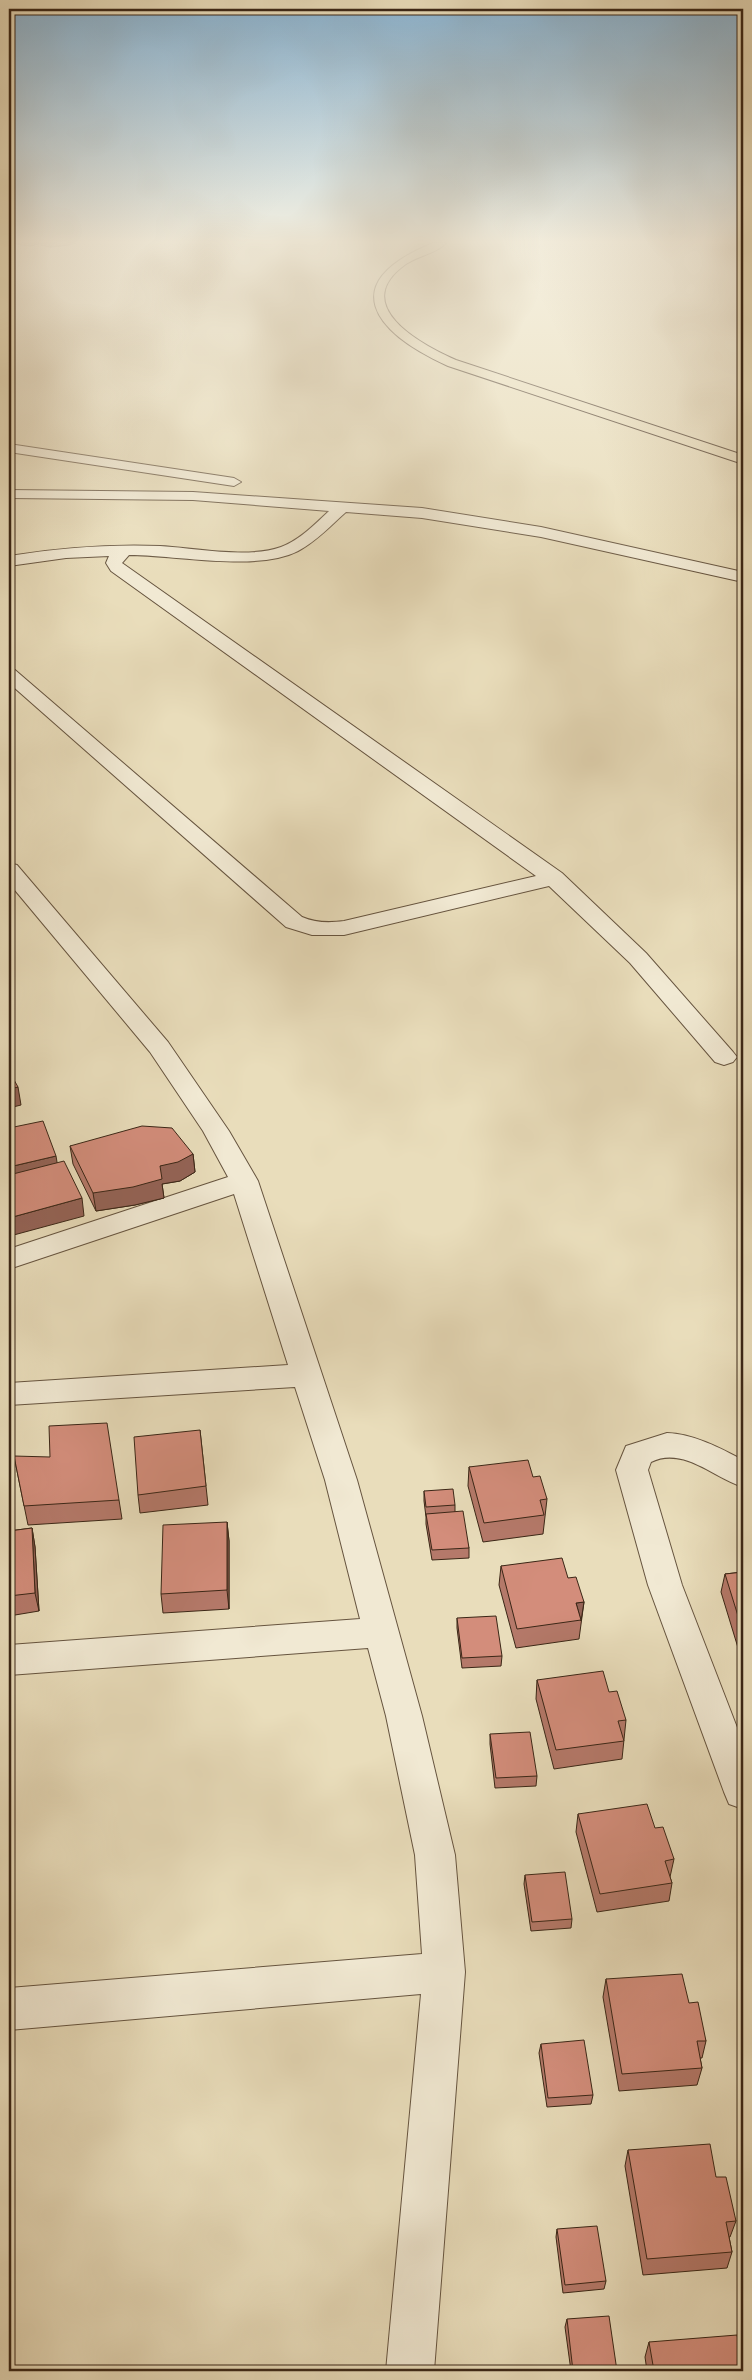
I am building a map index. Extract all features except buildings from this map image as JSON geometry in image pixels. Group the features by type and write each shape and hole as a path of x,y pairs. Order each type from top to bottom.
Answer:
{"highway":[{"path":"434,354 452,363 743,460"},
{"path":"457,354 498,377"}],"street":[{"path":"9,448 232,482 271,492 284,501"},
{"path":"9,494 176,496 284,501 441,515 541,532 743,577"},
{"path":"9,561 77,552 126,550 254,555 276,553 296,546 344,506"},
{"path":"126,550 115,559 114,564 117,568 554,878 638,958 724,1057"},
{"path":"9,674 168,815 294,922 303,927 326,930 344,928 554,878"},
{"path":"9,870 158,1048 216,1131 244,1182 341,1480 382,1632 404,1716 435,1855 444,1972 410,2371"},
{"path":"9,1259 244,1182"},
{"path":"9,1394 308,1375"},
{"path":"743,1475 684,1447 668,1445 648,1449 637,1455 632,1470 665,1585 743,1792"},
{"path":"9,1660 382,1632"},
{"path":"9,2009 444,1972"}]}
